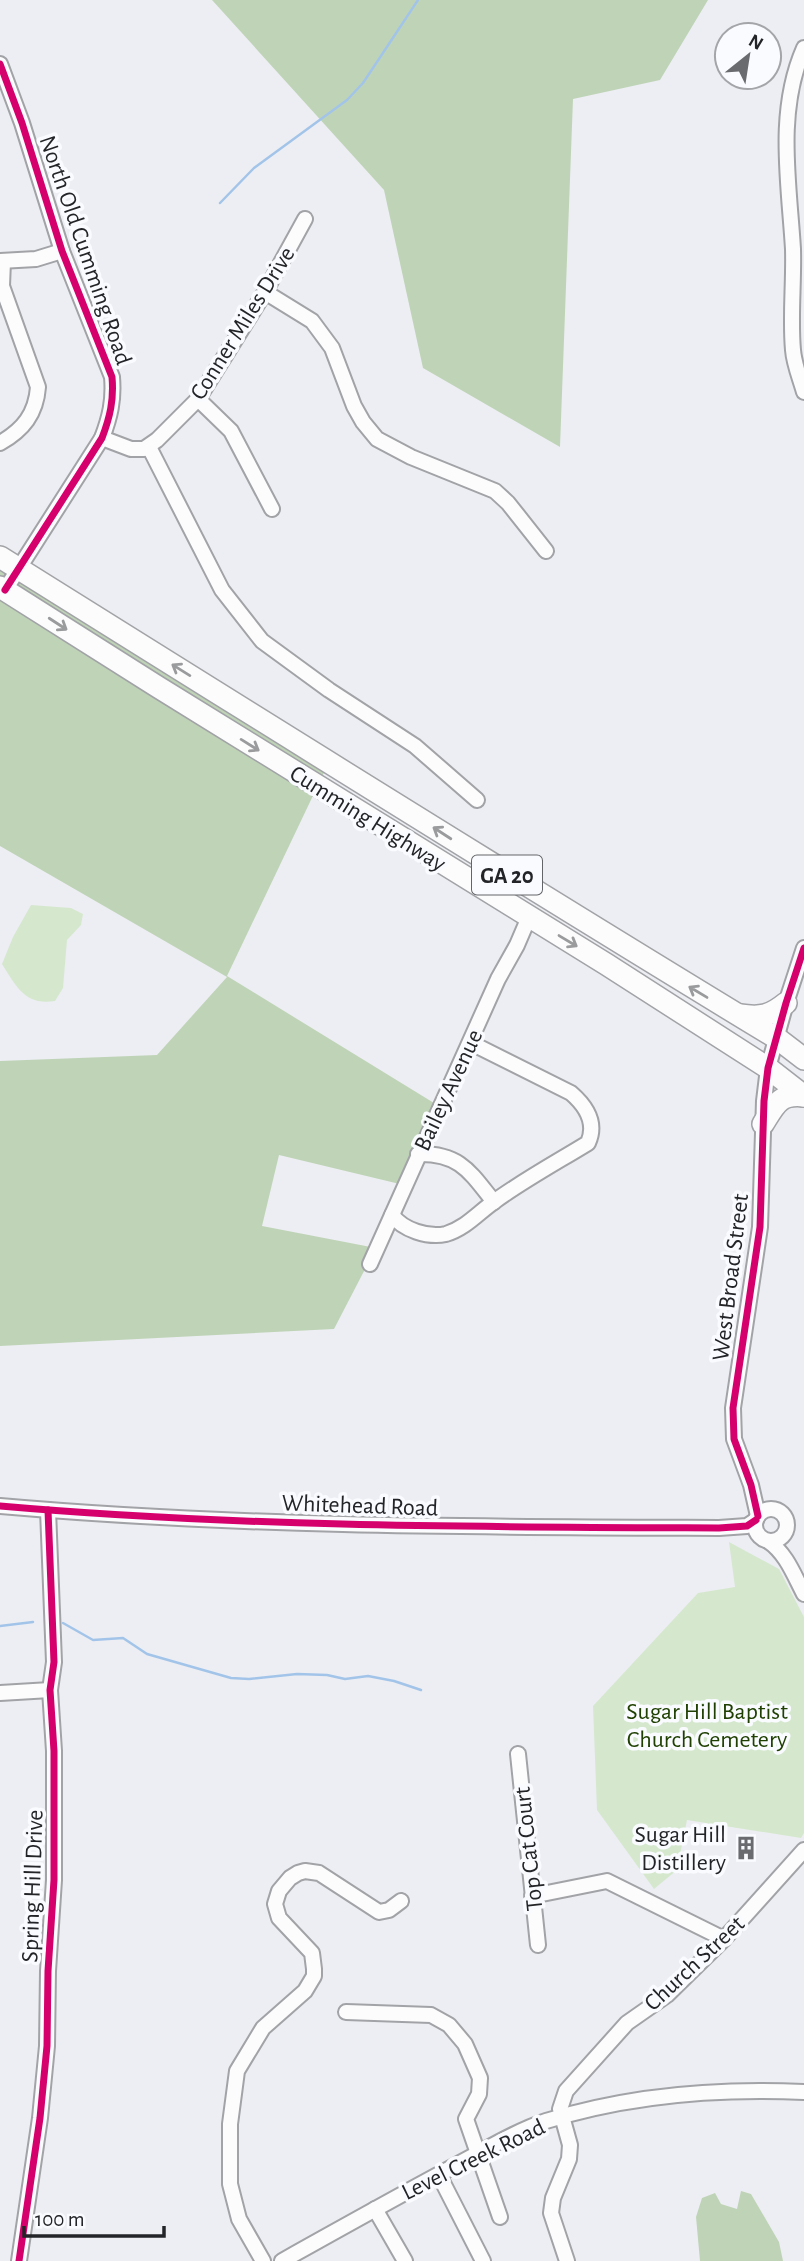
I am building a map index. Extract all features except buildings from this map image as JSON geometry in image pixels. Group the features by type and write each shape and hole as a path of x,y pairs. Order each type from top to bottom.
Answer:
{"highway":[{"name":"Cumming Highway","path":"0,557 549,901 778,1040 804,1059"},
{"name":"Cumming Highway","path":"3,589 768,1068 804,1096"},
{"path":"735,1014 772,1014 786,1003"},
{"path":"763,1124 783,1097 804,1096"}],"street":[{"path":"804,48 796,67 786,116 788,202 793,250 793,353 804,392"},
{"name":"North Old Cumming Road","path":"0,64 22,123 62,251 112,377 113,405 102,438 3,589"},
{"name":"Conner Miles Drive","path":"149,447 198,399 265,292 305,219"},
{"path":"0,443 18,433 32,414 38,387 2,286 1,261 36,259 62,251"},
{"path":"265,292 312,321 332,348 354,407 377,439 411,457 495,491 508,503 546,551"},
{"path":"198,399 231,431 272,509"},
{"path":"102,438 131,449 149,447 222,590 262,641 329,690 415,746 477,800"},
{"name":"Bailey Avenue","path":"370,1265 418,1154 529,917"},
{"name":"West Broad Street","path":"757,1518 751,1485 734,1439 733,1408 760,1227 763,1124 768,1068 804,948"},
{"path":"393,1215 398,1224 420,1232 437,1235 448,1233 473,1220 494,1202 587,1143 592,1134 584,1104 571,1093 471,1043"},
{"path":"418,1154 439,1153 468,1169 494,1202"},
{"name":"West Broad Street","path":"751,1485 775,1510"},
{"name":"Whitehead Road","path":"0,1506 332,1524 719,1528 747,1526 757,1518"},
{"name":"Spring Hill Drive","path":"19,2261 40,2118 47,2046 54,1880 54,1751 50,1692 54,1662 48,1510"},
{"path":"789,1563 786,1521 775,1510 766,1510 757,1518 755,1525 763,1538 778,1548 789,1563 804,1594"},
{"name":"Whitehead Road","path":"719,1528 763,1538"},
{"path":"763,1538 778,1539 785,1531"},
{"path":"0,1693 50,1692"},
{"name":"Top Cat Court","path":"518,1754 538,1945"},
{"name":"Church Street","path":"561,2113 566,2091 628,2023 667,1995 724,1939 804,1850"},
{"path":"262,2261 239,2219 230,2184 230,2124 237,2071 263,2028 305,1991 314,1976 312,1953 279,1918 275,1904 279,1891 290,1878 305,1871 319,1873 379,1912 388,1910 401,1901"},
{"path":"532,1896 607,1881 724,1939"},
{"path":"346,2012 430,2015 458,2033 480,2078 480,2094 466,2119 500,2217"},
{"name":"Level Creek Road","path":"282,2261 478,2154 561,2113 682,2094 733,2090 804,2092"},
{"path":"561,2113 570,2145 569,2159 553,2198 551,2213 567,2261"},
{"path":"439,2175 483,2261"},
{"path":"375,2209 405,2261"}],"green space":[{"path":"212,0 708,0 660,80 573,99 560,447 423,368 384,190"},
{"path":"0,553 330,760 227,976 447,1111 408,1186 279,1155 262,1226 376,1248 334,1329 0,1346 0,1061 157,1055 227,977 0,846"},
{"path":"31,905 71,908 83,914 81,925 67,940 63,988 55,1001 36,1000 22,993 2,964"},
{"name":"Sugar Hill Baptist Church Cemetery","path":"729,1542 779,1569 804,1617 804,1833 801,1838 687,1820 677,1870 654,1889 597,1810 593,1706 698,1593 735,1587"},
{"path":"741,2191 751,2194 779,2242 783,2261 700,2261 696,2217 702,2198 715,2193 721,2204 737,2209"}],"waterway":[{"path":"220,203 254,168 347,100 363,83 418,0"},
{"path":"0,1626 33,1622"},
{"path":"63,1623 93,1640 123,1638 147,1654 231,1678 297,1674 327,1675 345,1679 368,1676 421,1690"}],"cycle path":[{"path":"0,64 22,123 62,251 112,377 111,408 102,438 5,590"},
{"path":"758,1516 751,1485 734,1439 733,1408 760,1227 764,1101 768,1068 804,948"},
{"path":"0,1506 179,1518 359,1524 719,1528 747,1526 756,1520"},
{"path":"19,2261 40,2118 47,2046 48,1971 54,1880 54,1751 50,1690 54,1662 48,1510"}],"place":[{"name":"Sugar Hill Distillery","path":"746,1848"}]}
